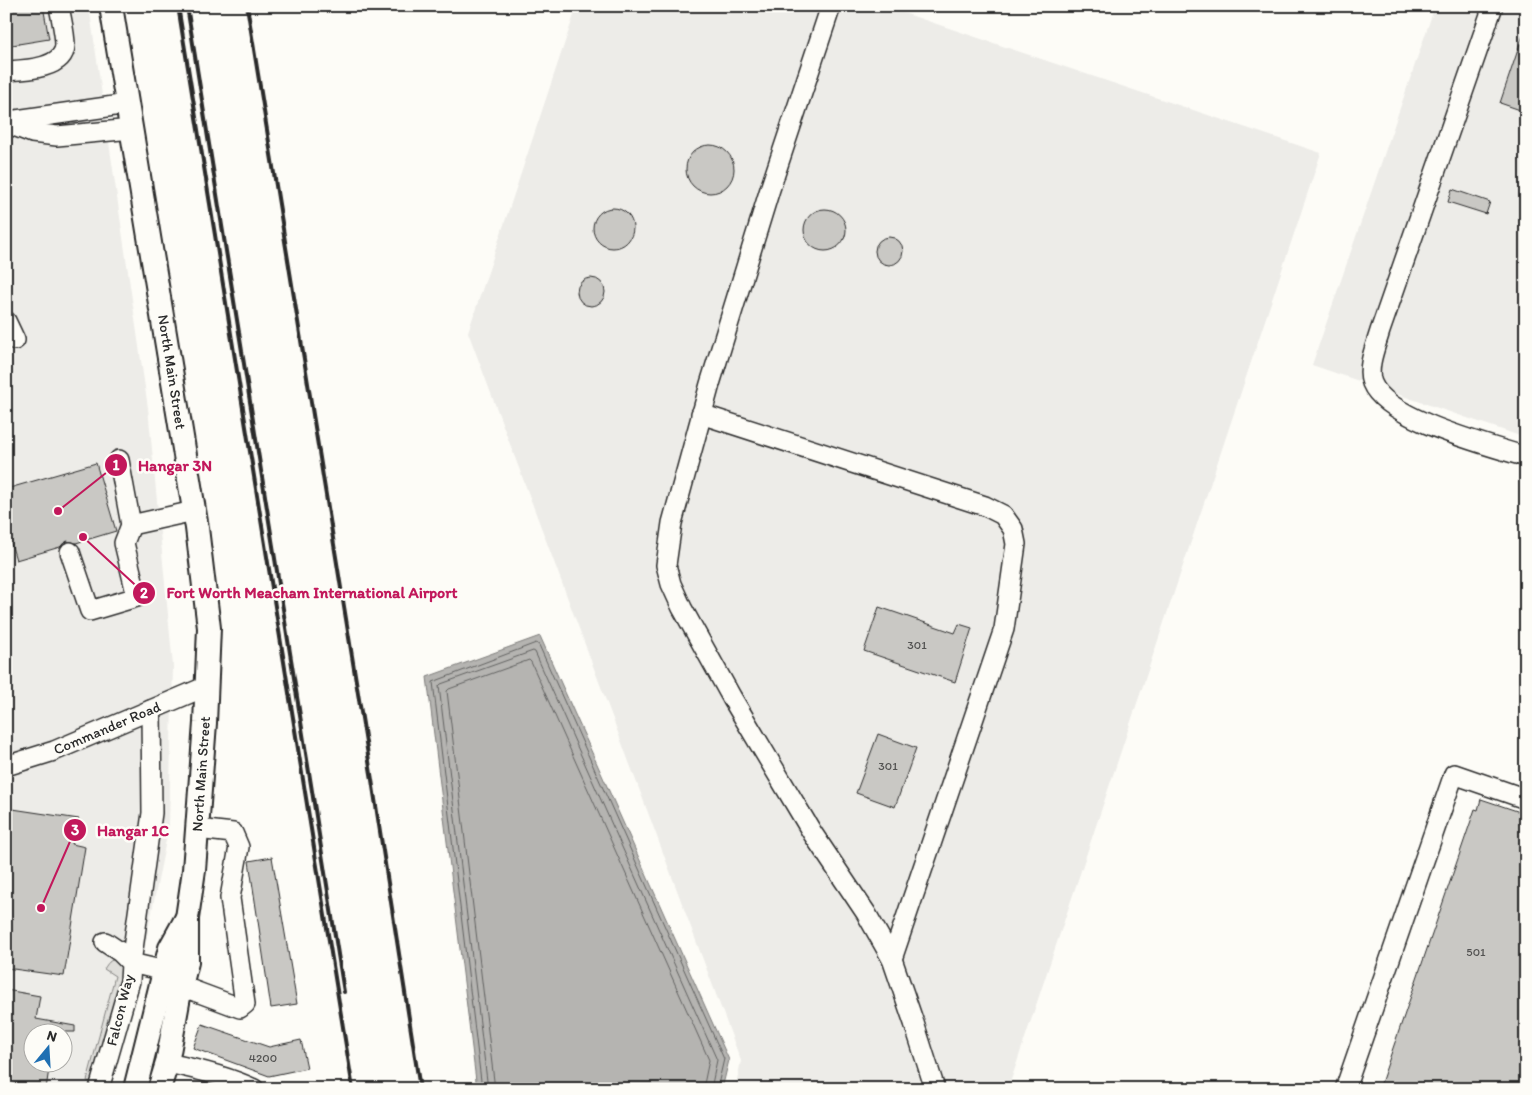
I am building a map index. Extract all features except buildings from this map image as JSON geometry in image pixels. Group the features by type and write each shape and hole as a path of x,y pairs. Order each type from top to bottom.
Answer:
{"main road":[{"name":"North Main Street","path":"111,6 194,511 209,628 207,686 194,870 187,918 187,962 168,1063 160,1089"},
{"name":"North Main Street","path":"135,1089 170,948 187,918"}],"street":[{"path":"6,71 52,64 62,56 65,43 59,6"},
{"path":"831,6 770,189 702,414 672,523 666,565 671,584 682,608 732,698 812,834 866,913 892,960 935,1089"},
{"path":"1493,6 1380,330 1370,368 1371,382 1378,393 1393,406 1431,426 1526,457"},
{"path":"6,122 128,104"},
{"path":"6,122 32,133 57,136 132,129"},
{"path":"6,322 15,340"},
{"path":"702,414 985,506 1003,515 1013,529 1016,544 1004,629 892,960"},
{"path":"70,552 90,611 137,597 124,544 131,525 119,460"},
{"path":"131,525 194,511"},
{"name":"Commander Road","path":"6,766 54,751 207,686"},
{"path":"151,710 152,813 131,963 165,971 181,986 240,1008 245,1004 230,898 239,847 233,833 197,829"},
{"path":"1345,1089 1454,774 1526,799"},
{"name":"Falcon Way","path":"99,1089 130,981 131,963 120,952 105,942"},
{"path":"168,1063 243,1083 254,1089"}],"shaded area":[{"path":"6,6 89,6 148,408 173,666 169,825 134,1002 107,1089 6,1089"},
{"path":"577,6 883,6 1321,153 1008,1089 735,1089 741,1061 468,332"},
{"path":"1435,6 1526,6 1526,438 1312,365"},
{"path":"117,959 126,968 96,1083 87,1081 115,976 104,969 110,961"}],"water":[{"path":"540,636 729,1060 722,1089 477,1089 427,677"}],"railway":[{"path":"178,6 353,1089"},
{"path":"187,6 344,992"},
{"path":"247,6 420,1089"}],"place":[{"name":"Hangar 3N","path":"58,511"},
{"name":"Fort Worth Meacham International Airport","path":"83,537"},
{"name":"Hangar 1C","path":"41,908"}]}
